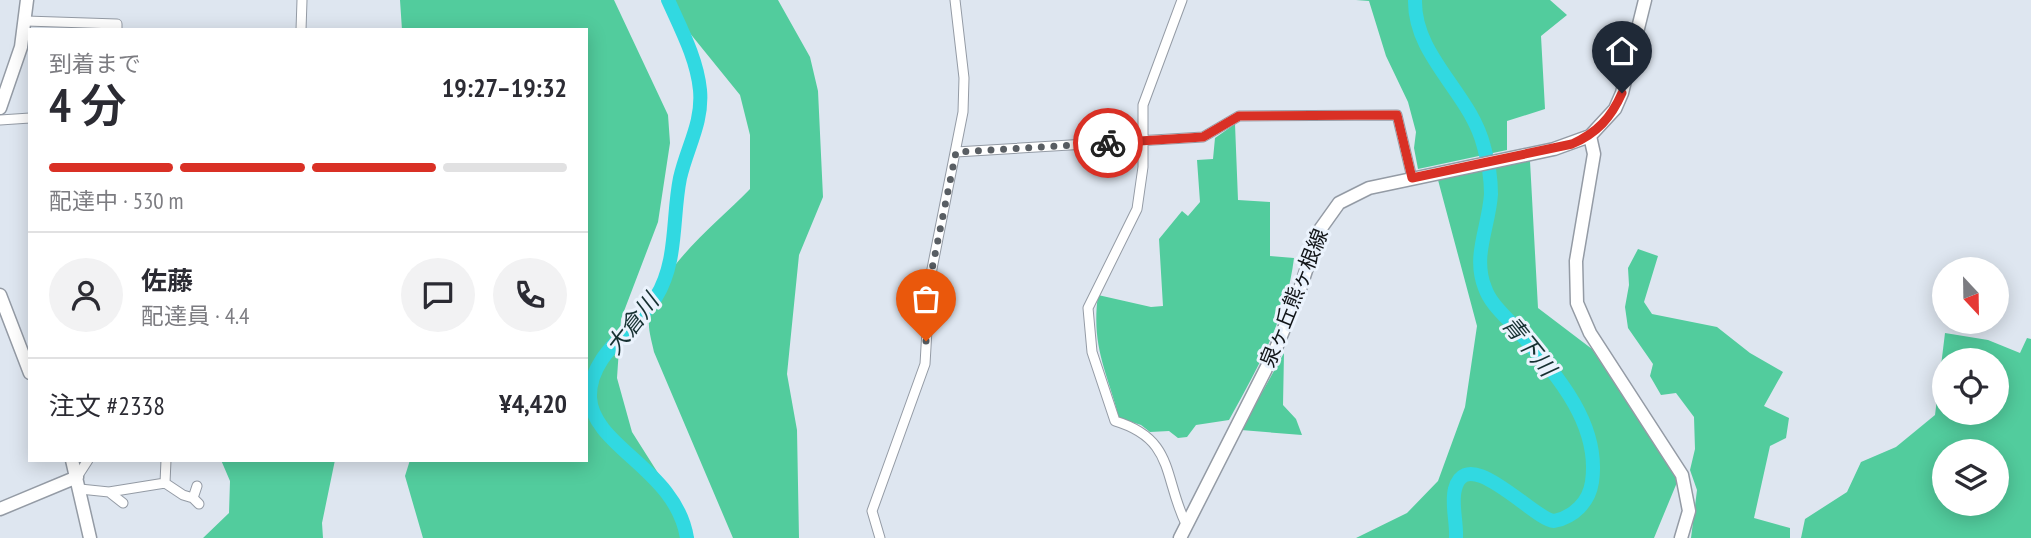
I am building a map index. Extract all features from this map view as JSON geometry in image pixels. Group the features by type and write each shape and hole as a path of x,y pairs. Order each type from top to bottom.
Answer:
{"street":[{"path":"0,108 21,47 27,0"},
{"path":"301,28 302,0"},
{"path":"880,538 872,511 925,363 930,279 956,152 964,97 955,0"},
{"path":"1182,0 1161,63 1147,92 1142,140 1142,187 1137,209 1088,308 1088,330 1092,352 1115,421 1138,428 1151,438 1160,451 1186,524"},
{"name":"泉ヶ丘熊ヶ根線","path":"1180,538 1274,353 1326,219 1339,203 1354,194 1412,178 1531,155 1590,136 1615,109 1622,93 1645,0"},
{"path":"26,21 117,24 117,28"},
{"path":"956,152 1203,137 1239,116 1397,115 1412,178"},
{"path":"0,120 28,118"},
{"path":"1590,136 1594,155 1576,261 1577,303 1590,333 1682,475 1689,512 1681,538"},
{"path":"0,295 28,368"},
{"path":"73,462 90,538"},
{"path":"78,483 87,462"},
{"path":"165,483 166,462"},
{"path":"0,509 78,483 109,492 123,503"},
{"path":"109,492 165,483 196,501 197,486"}],"green space":[{"path":"400,0 614,0 668,115 670,143 658,222 621,319 617,378 632,432 677,503 694,538 423,538 405,476 409,462 588,462 588,28 402,28"},
{"path":"663,0 778,0 810,57 818,91 823,197 799,255 787,374 797,430 799,538 733,538 654,352 649,320 663,283 689,249 750,189 750,135 740,95"},
{"path":"1356,0 1550,0 1567,15 1541,36 1545,109 1507,121 1507,150 1418,169 1414,148 1416,132 1408,102 1386,56 1369,1"},
{"path":"1235,124 1238,200 1270,202 1270,256 1294,258 1285,301 1269,342 1229,420 1196,425 1187,437 1178,438 1169,431 1150,432 1141,425 1119,418 1098,344 1098,295 1151,307 1163,306 1159,239 1182,211 1188,216 1200,202 1197,160 1213,159 1215,138"},
{"path":"1530,161 1538,308 1592,349 1678,480 1654,538 1356,538 1407,513 1438,481 1465,407 1477,326 1438,180"},
{"path":"1638,249 1658,256 1644,302 1652,314 1717,327 1750,353 1783,372 1764,406 1789,418 1786,438 1770,446 1754,518 1790,528 1790,538 1691,538 1697,490 1690,470 1695,449 1694,417 1676,393 1661,395 1650,376 1653,364 1628,328 1625,307 1629,285 1628,268"},
{"path":"1945,334 1988,340 2008,348 1943,348"},
{"path":"2027,338 2031,339 2031,538 1801,538 1805,519 1847,492 1861,462 1896,447 1932,417 1932,425 2009,425 2009,349 2020,353"},
{"path":"1284,353 1283,405 1296,419 1302,435 1241,430"},
{"path":"222,462 335,462 322,523 323,538 203,538 229,513 230,481"}],"waterway":[{"name":"大倉川","path":"668,0 696,67 700,90 699,113 680,178 671,254 663,283 647,309 605,355 597,368 590,397 594,415 604,430 667,494 680,514 687,538"},
{"name":"青下川","path":"1415,0 1417,20 1424,39 1468,109 1485,152 1491,194 1480,264 1485,288 1494,304 1543,360 1570,397 1589,438 1593,459 1588,496 1574,512 1554,521 1486,478 1473,474 1462,477 1454,495 1456,538"}],"way so far":[{"path":"926,341 930,279 956,152 1108,143"}],"route":[{"path":"1108,143 1203,137 1231,118 1239,116 1397,115 1412,178 1531,155 1572,144 1590,136 1604,124 1622,93"}]}
